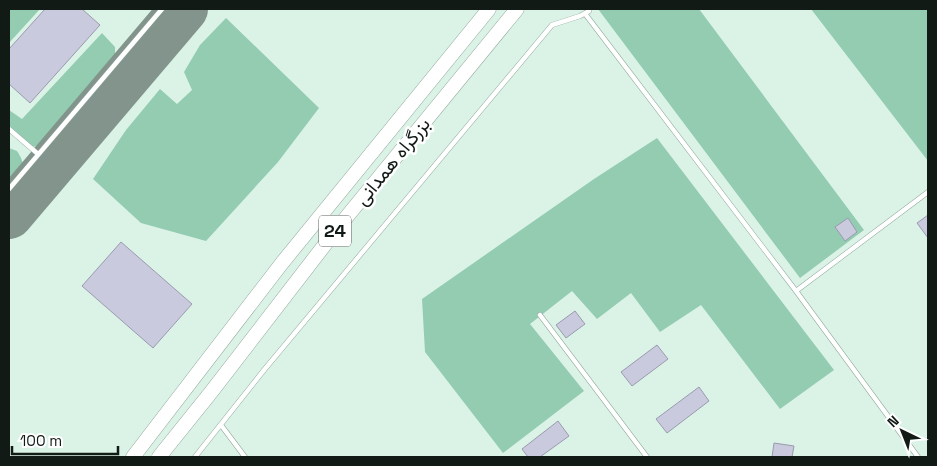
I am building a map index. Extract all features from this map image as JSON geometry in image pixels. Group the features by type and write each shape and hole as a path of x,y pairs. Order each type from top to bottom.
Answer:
{"highway":[{"name":"بزرگراه همدانی","path":"133,457 282,263 489,9"},
{"name":"بزرگراه همدانی","path":"159,457 340,225 517,9"}],"lane":[{"path":"9,189 162,9"},
{"path":"195,457 270,363 552,25 580,16 589,11 589,9"},
{"path":"586,15 796,291 918,457"},
{"path":"9,129 38,154"},
{"path":"796,291 928,192"},
{"path":"540,315 647,457"},
{"path":"221,425 245,457"}],"green space":[{"path":"9,9 40,9 9,43"},
{"path":"598,9 699,9 864,230 800,278"},
{"path":"811,9 928,9 928,161"},
{"path":"226,18 319,108 278,162 206,241 141,223 93,179 126,130 160,89 177,104 192,90 184,72 200,45"},
{"path":"102,33 115,47 115,57 38,147 23,145 9,125 9,110 22,119"},
{"path":"657,138 834,370 780,409 701,305 660,332 631,293 597,319 572,291 530,324 584,391 503,453 425,352 422,299 594,179"},
{"path":"9,148 17,151 23,166 20,174 9,187"}],"building":[{"path":"45,9 82,9 100,25 30,103 9,84 9,49"},
{"path":"928,215 928,238 917,223"},
{"path":"848,218 857,232 845,241 835,227"},
{"path":"121,242 192,304 153,348 82,286"},
{"path":"575,311 585,324 566,338 556,325"},
{"path":"657,345 668,359 632,386 621,372"},
{"path":"699,387 709,401 667,433 656,419"},
{"path":"558,421 569,436 540,457 528,457 522,449"},
{"path":"774,443 794,446 792,457 772,457"}],"runway":[{"path":"9,215 184,9"}]}
